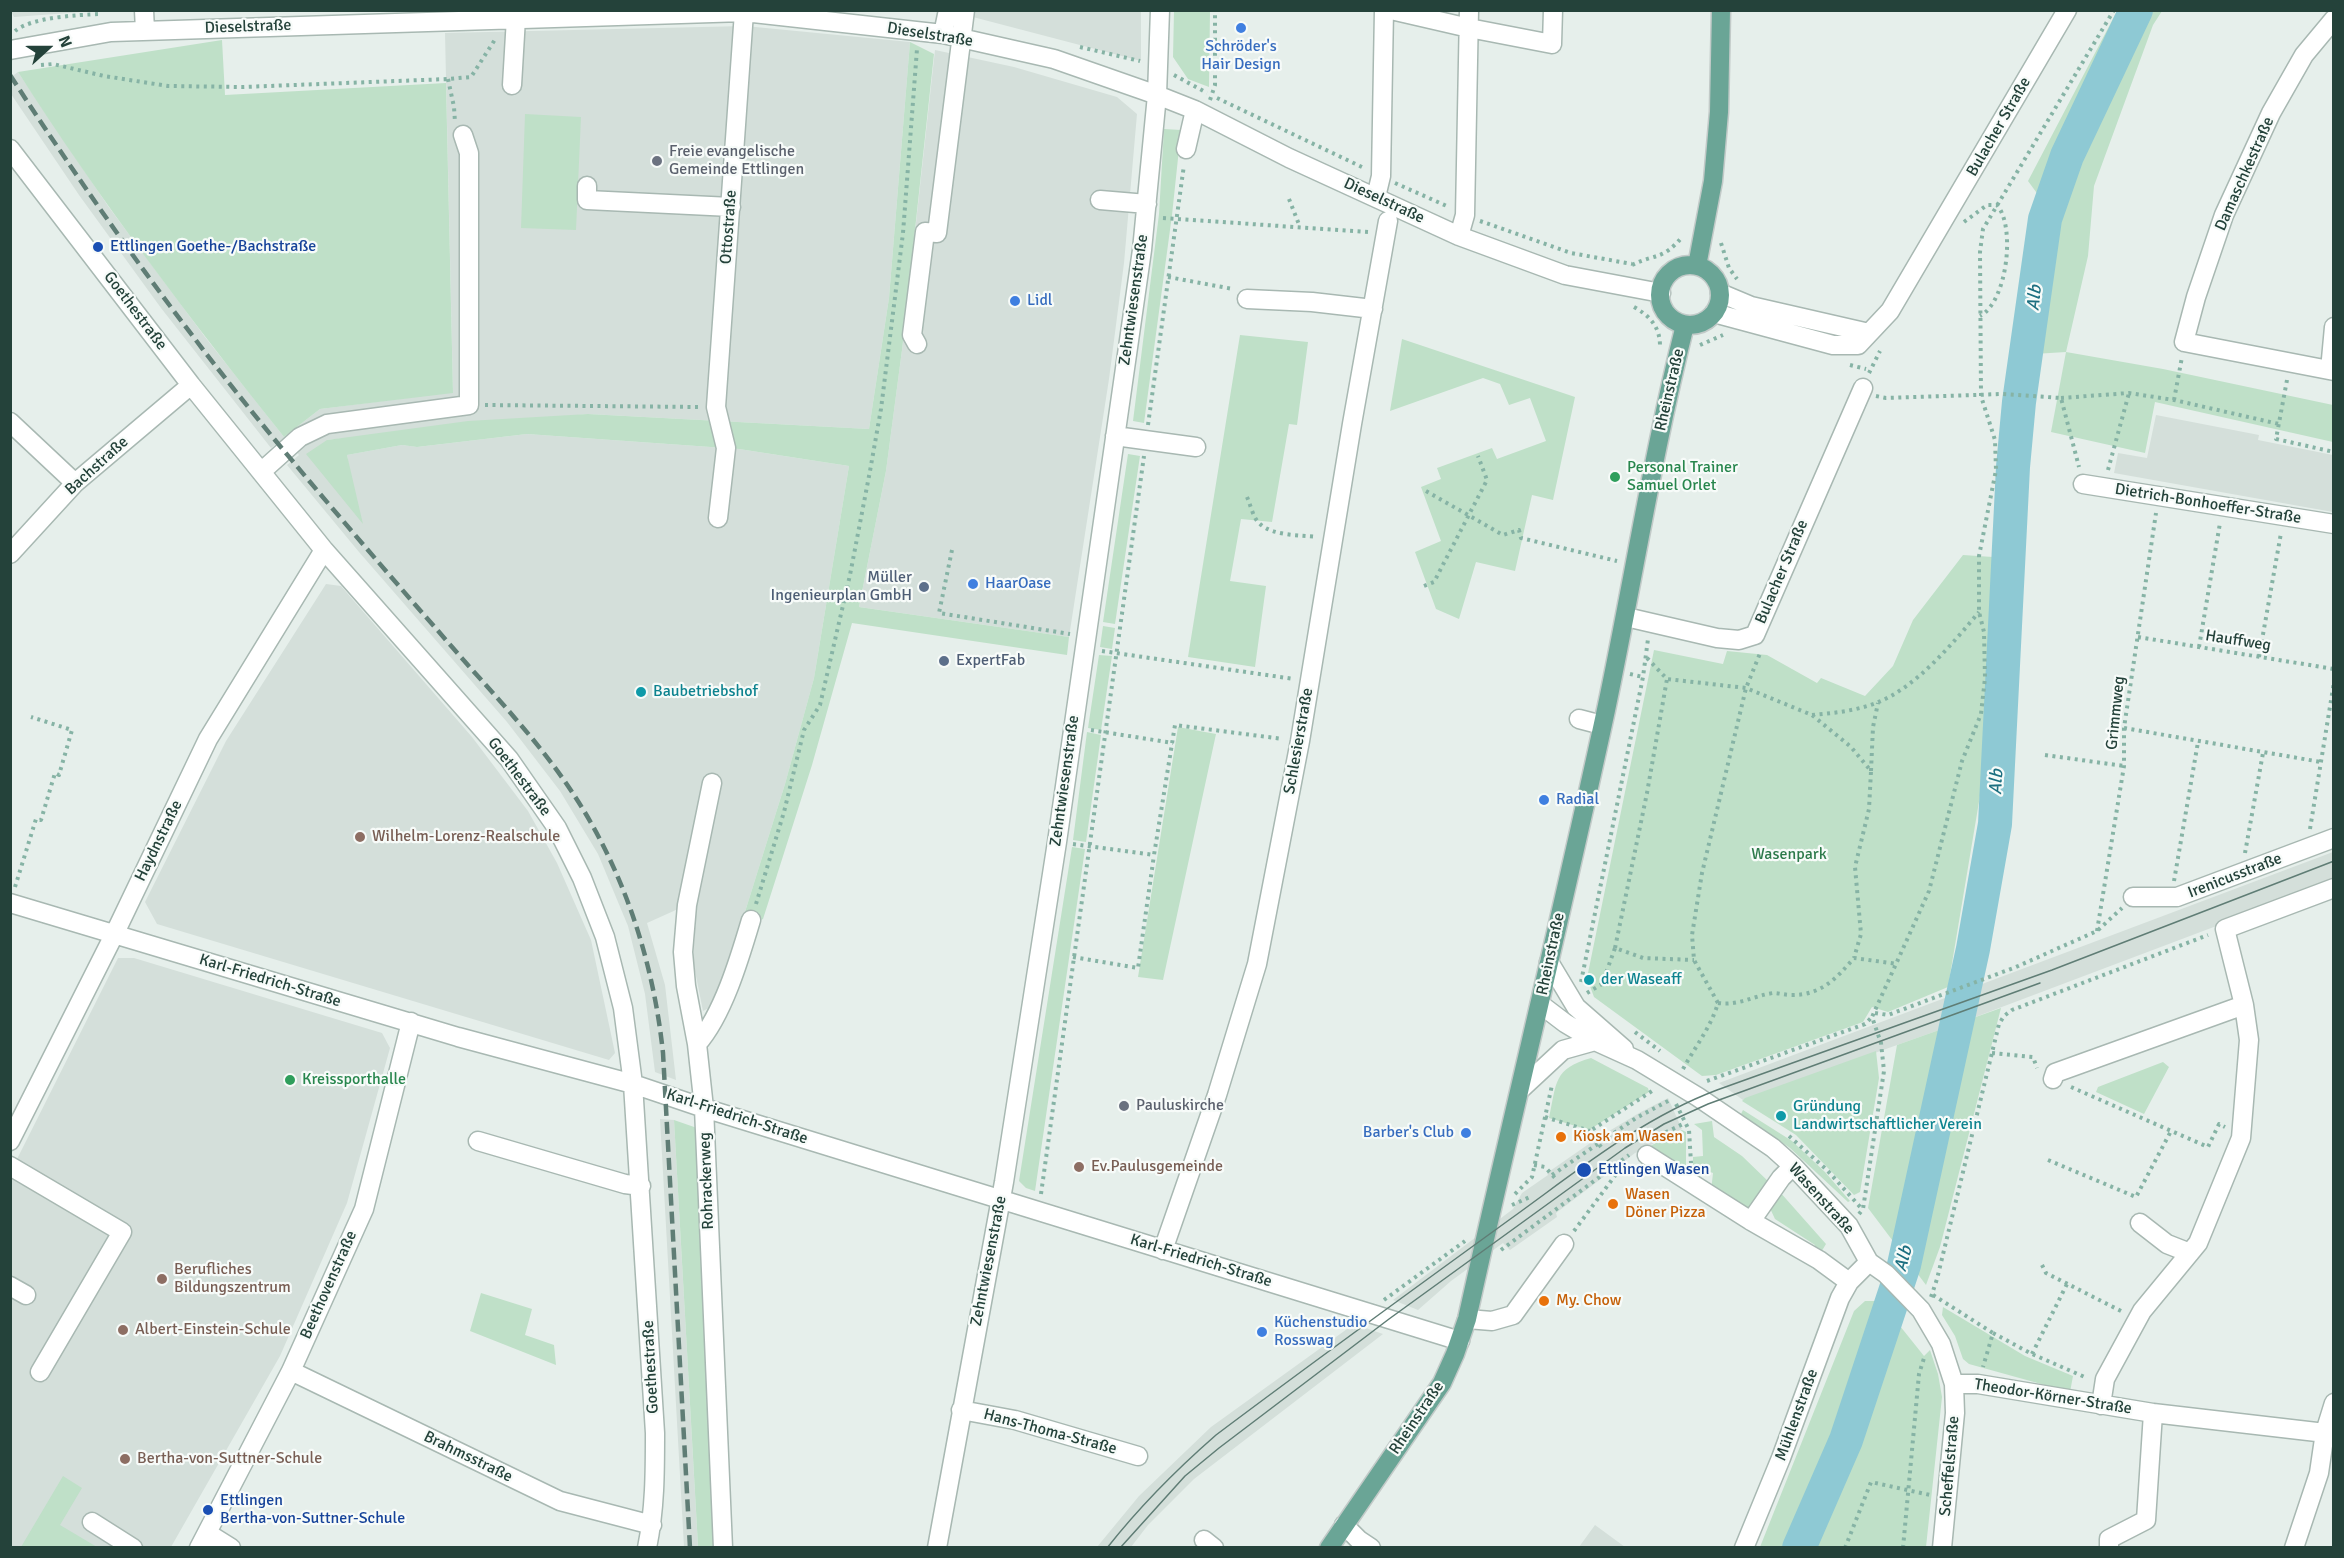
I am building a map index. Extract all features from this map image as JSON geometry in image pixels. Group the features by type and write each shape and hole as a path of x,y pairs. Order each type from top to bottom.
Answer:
{"main road":[{"path":"1697,266 1713,181 1719,112 1722,10"},
{"path":"1697,266 1707,270 1714,278 1720,292 1719,303 1714,313 1701,323 1685,325 1668,315 1663,307 1661,292 1663,284 1676,269 1697,266"},
{"name":"Rheinstraße","path":"1329,1548 1442,1383 1467,1319 1521,1089 1626,617 1671,378 1685,325"}],"street":[{"path":"144,10 145,31"},
{"path":"943,34 948,10"},
{"path":"917,344 912,335 925,232 937,233 964,10"},
{"name":"Zehntwiesenstraße","path":"937,1548 1000,1199 1057,842 1146,210 1157,95 1160,10"},
{"path":"1376,197 1381,176 1384,10"},
{"path":"1391,10 1469,19 1552,44 1553,10"},
{"name":"Bulacher Straße","path":"1869,333 1890,311 2067,10"},
{"name":"Dieselstraße","path":"10,50 111,32 744,12 943,34 1054,59 1157,95 1201,113 1289,158 1459,236 1565,275 1628,288 1661,292"},
{"name":"Ottostraße","path":"718,518 726,448 716,407 744,12"},
{"path":"512,18 512,85"},
{"path":"1459,236 1465,215 1469,19"},
{"name":"Damaschkestraße","path":"2184,342 2196,297 2224,215 2271,113 2304,55 2334,19"},
{"path":"1186,149 1201,113"},
{"path":"261,472 300,437 327,424 469,405 469,153 459,129"},
{"name":"Goethestraße","path":"10,149 191,385 324,550 509,759 557,828 582,878 605,937 623,1008 633,1084 655,1433 652,1525 647,1548"},
{"path":"588,186 587,200 731,207"},
{"path":"1100,200 1146,210"},
{"name":"Schlesierstraße","path":"1163,1250 1217,1095 1257,964 1300,741 1387,227"},
{"path":"1714,313 1833,345 1858,345 1869,333 1751,306 1720,292"},
{"path":"1247,300 1312,302 1373,309"},
{"path":"2184,342 2332,371 2334,327"},
{"name":"Bachstraße","path":"10,554 75,483 191,385"},
{"name":"Bulacher Straße","path":"1626,617 1717,638 1738,640 1755,635 1862,390"},
{"path":"10,422 75,483"},
{"path":"1115,436 1196,447"},
{"name":"Dietrich-Bonhoeffer-Straße","path":"2083,484 2334,524"},
{"name":"Haydnstraße","path":"10,1141 114,935 208,739 324,550"},
{"path":"1579,719 1602,725"},
{"name":"Rohrackerweg","path":"712,783 687,905 683,951 704,1108 723,1548"},
{"name":"Irenicusstraße","path":"2133,897 2177,897 2334,838"},
{"path":"2101,1405 2110,1368 2137,1319 2198,1243 2241,1138 2249,1040 2244,1005 2225,929 2334,888"},
{"name":"Karl-Friedrich-Straße","path":"12,898 114,935 633,1084 704,1108 1460,1341"},
{"path":"697,1044 709,1030 723,1000 753,912"},
{"name":"Wasenstraße","path":"1549,962 1576,1007 1674,1091 1773,1148 1793,1166 1849,1226 1869,1262 1887,1274 1920,1308 1941,1344 1954,1384"},
{"name":"Wasenstraße","path":"1540,1004 1565,1023 1595,1041 1637,1060"},
{"path":"2053,1079 2055,1073 2244,1005"},
{"name":"Beethovenstraße","path":"231,1548 203,1540 291,1371 364,1209 411,1022"},
{"path":"1521,1089 1563,1050 1595,1041"},
{"path":"478,1141 625,1184 641,1186"},
{"path":"1643,1149 1751,1221 1820,1260 1849,1282"},
{"path":"10,1166 122,1232 40,1372"},
{"path":"1751,1221 1781,1178 1793,1166"},
{"path":"2140,1223 2167,1244 2190,1253"},
{"path":"1467,1319 1492,1321 1513,1315 1564,1244"},
{"name":"Mühlenstraße","path":"1744,1548 1781,1458 1840,1298 1849,1282 1869,1262"},
{"name":"Brahmsstraße","path":"291,1371 560,1501 652,1525"},
{"name":"Theodor-Körner-Straße","path":"1954,1384 1978,1384 2152,1413 2329,1433"},
{"name":"Scheffelstraße","path":"1942,1548 1955,1413 1954,1384"},
{"path":"2294,1548 2319,1473 2334,1403"},
{"name":"Hans-Thoma-Straße","path":"961,1410 1015,1420 1138,1456"},
{"name":"Theodor-Körner-Straße","path":"2109,1548 2109,1539 2146,1520 2152,1413"},
{"path":"92,1522 133,1548"},
{"path":"1344,1525 1371,1548"}],"path":[{"path":"1201,113 1215,85 1215,10"},
{"path":"1704,1082 1865,1024 1873,1015 1898,964 1929,891 1962,761 1981,714 1985,678 1984,632 1979,612 1979,556 1996,470 1995,440 1981,396 1980,316 1983,229 2114,10"},
{"path":"33,66 53,64 104,76 168,86 243,87 471,77 512,18"},
{"path":"753,912 784,812 804,730 820,705 850,575 868,482 881,409 903,233 918,31"},
{"path":"448,79 459,129"},
{"path":"1039,1210 1186,149"},
{"path":"1289,199 1300,227"},
{"path":"1941,225 1957,227 1987,205 1997,205 2003,212 2008,258 1988,312 1980,316"},
{"path":"1146,210 1176,219 1300,227 1387,227"},
{"path":"1684,235 1666,254 1632,264 1626,306 1636,308 1656,325 1660,334 1660,352 1677,358 1692,362 1701,343 1722,335 1733,336"},
{"path":"1168,277 1246,291 1247,300"},
{"path":"2174,400 2184,342"},
{"path":"2290,362 2276,439 2334,452"},
{"path":"1862,390 1886,398 2002,394 2061,398 2129,393 2174,400 2279,424"},
{"path":"2103,487 2129,393"},
{"path":"2061,398 2083,484"},
{"path":"469,405 716,407"},
{"path":"1424,586 1434,582 1487,480 1478,456"},
{"path":"1426,491 1503,535 1519,530 1521,538 1636,565"},
{"path":"1247,497 1255,518 1261,526 1273,531 1333,540"},
{"name":"Grimmweg","path":"2097,931 2124,766 2124,728 2158,497"},
{"path":"2199,647 2223,507"},
{"path":"2259,657 2283,517"},
{"path":"952,549 939,613 1084,643 1116,653 1309,682"},
{"path":"1812,715 1844,712 1878,703 1914,680 1950,646 1979,612"},
{"path":"1626,617 1648,639 1647,658 1581,983 1584,995 1602,984 1615,948 1647,793 1667,679"},
{"path":"1534,1165 1545,1167 1554,1177 1674,1091 1699,1039 1713,1021 1718,1002 1694,960 1692,935 1702,873 1746,688 1763,645 1755,635"},
{"name":"Hauffweg","path":"2138,637 2334,669"},
{"path":"1647,658 1667,679 1746,688 1812,715 1851,747 1871,771"},
{"path":"2306,848 2334,682"},
{"path":"1718,1002 1731,1005 1774,993 1791,995 1812,993 1826,987 1854,958 1861,934 1855,867 1861,852 1869,809 1873,727 1878,703"},
{"path":"12,898 36,819 41,820 55,773 59,775 72,730 32,717"},
{"path":"1073,957 1138,968 1175,725 1300,741"},
{"path":"1072,727 1173,743"},
{"path":"2124,728 2321,762"},
{"path":"2177,897 2173,885 2198,742"},
{"path":"2246,871 2243,862 2263,753"},
{"path":"2045,755 2124,766"},
{"path":"1057,842 1154,855"},
{"path":"1873,1015 1888,1015 1993,976 2097,931 2133,897"},
{"path":"1920,1308 1933,1294 1999,1024 2004,1016 2012,1010 2225,929"},
{"path":"1615,948 1643,958 1694,960"},
{"path":"1854,958 1898,964"},
{"path":"1863,1209 1884,1071 1881,1042 1873,1015"},
{"path":"1992,1053 2033,1057 2039,1073 2208,1147 2219,1124"},
{"path":"1530,1197 1508,1208 1515,1194 1532,1177 1553,1084"},
{"path":"1590,1131 1656,1089"},
{"path":"1674,1091 1689,1130 1690,1142"},
{"path":"1545,1117 1590,1131 1599,1145"},
{"path":"1479,1266 1612,1167 1685,1123"},
{"path":"2048,1160 2136,1197 2171,1131"},
{"path":"1564,1244 1617,1173 1612,1167"},
{"path":"1366,1313 1488,1224"},
{"path":"2042,1264 2046,1273 2137,1319"},
{"path":"2032,1354 2067,1284"},
{"path":"1933,1294 1993,1333 2032,1354 2104,1386"},
{"path":"1903,1548 1918,1374 1934,1331"},
{"path":"1978,1384 1993,1333"},
{"path":"1845,1548 1871,1482 1908,1490"}],"shaded area":[{"path":"11,11 96,11 14,17"},
{"path":"950,11 1141,11 1141,61"},
{"path":"745,26 910,42 889,298 869,429 588,414 327,440 351,480 347,455 402,445 417,447 527,434 739,449 849,466 814,678 785,784 719,996 711,1007 703,1011 693,961 696,913 687,905 647,923 665,985 676,1080 655,1072 645,994 628,926 598,854 560,791 507,722 359,552 287,465 299,455 285,437 271,448 161,308 79,195 11,94 11,77 18,72 108,206 205,337 284,437 320,409 453,392 445,33"},
{"path":"935,50 1014,67 1117,97 1137,114 1124,263 1109,379 1069,637 859,607 886,471 902,350"},
{"path":"2156,415 2259,435 2258,440 2333,455 2333,512 2114,473 2118,453 2147,458"},
{"name":"Wilhelm-Lorenz-Realschule","path":"326,584 341,586 472,737 528,811 557,863 591,940 615,1053 609,1060 157,924 145,902 226,741"},
{"path":"2333,852 2333,882 1970,1019 1743,1100 1719,1083"},
{"name":"Berufliches Bildungszentrum","path":"118,958 134,958 382,1033 390,1048 347,1203 280,1356 171,1547 11,1547 10,1173"},
{"path":"1668,1098 1682,1129 1635,1153 1556,1213 1557,1217 1510,1250 1503,1243 1451,1281 1418,1310 1393,1300 1513,1209 1522,1193 1548,1175 1547,1173 1596,1139"},
{"path":"660,1119 674,1120 698,1547 684,1547"},
{"path":"1354,1324 1383,1334 1194,1479 1148,1525 1131,1547 1097,1547 1139,1496 1211,1427"},
{"path":"1595,1525 1625,1547 1579,1547"}],"green space":[{"path":"1174,11 1210,11 1209,87 1188,79 1173,57"},
{"path":"2117,11 2162,11 2153,25 2094,186 2088,256 2066,352 2034,354 2050,211 2028,181"},
{"path":"222,40 225,95 446,83 453,393 320,409 284,437 146,258 18,72"},
{"path":"910,42 934,54 902,350 886,471 859,607 1069,637 1067,655 852,623 812,765 763,919 739,931 785,784 814,678 849,466 739,449 527,434 417,447 402,445 347,455 363,524 306,454 327,440 468,421 588,414 869,429 889,298"},
{"path":"525,114 581,117 576,230 521,228"},
{"path":"1164,129 1181,130 1144,423 1133,421 1159,214"},
{"path":"1240,335 1308,342 1297,425 1289,424 1272,522 1241,519 1230,581 1266,586 1255,667 1188,657"},
{"path":"1402,339 1575,397 1553,500 1532,495 1515,571 1476,562 1459,619 1436,609 1415,552 1441,541 1421,487 1441,479 1437,468 1492,448 1497,459 1546,441 1530,398 1509,405 1500,384 1483,378 1390,411"},
{"path":"2066,352 2163,369 2333,405 2333,442 2155,402 2145,453 2051,432"},
{"path":"1128,454 1140,456 1115,624 1103,622"},
{"name":"Wasenpark","path":"1963,555 1993,557 1992,724 1948,987 1888,1012 1872,1007 1863,1022 1716,1075 1702,1076 1594,997 1587,978 1654,650 1723,664 1727,651 1767,655 1817,683 1821,678 1865,696 1893,666 1913,620"},
{"path":"1103,626 1115,628 1112,649 1100,647"},
{"path":"1099,655 1112,656 1101,730 1088,728"},
{"path":"1178,727 1216,734 1163,980 1138,977"},
{"path":"1087,732 1101,735 1086,842 1073,840"},
{"path":"1072,847 1085,849 1035,1191 1026,1188 1019,1181"},
{"path":"2001,1008 1940,1247 1926,1285 1868,1208 1897,1045"},
{"path":"1876,1051 1879,1078 1860,1192 1854,1195 1796,1135 1742,1101"},
{"path":"1591,1058 1648,1088 1649,1092 1589,1130 1549,1118 1556,1086 1563,1072"},
{"path":"2163,1062 2169,1067 2144,1114 2096,1092 2098,1087"},
{"path":"1743,1110 1792,1141 1825,1172 1850,1201 1848,1202 1790,1148 1741,1114"},
{"path":"674,1120 697,1128 716,1547 698,1546"},
{"path":"1712,1121 1714,1137 1742,1156 1770,1183 1746,1213 1711,1191 1713,1173 1693,1166 1693,1157 1703,1156 1702,1130 1694,1124"},
{"path":"1682,1130 1686,1132 1686,1172 1648,1147"},
{"path":"1779,1191 1826,1244 1820,1254 1813,1250 1815,1245 1775,1219 1768,1204"},
{"path":"481,1293 532,1309 525,1335 554,1345 556,1365 470,1331"},
{"path":"1865,1301 1880,1301 1924,1356 1930,1350 1938,1374 1942,1397 1926,1547 1760,1547 1854,1311"},
{"path":"1943,1307 2025,1356 2073,1376 2070,1392 1969,1364 1963,1359 1955,1336 1942,1315"},
{"path":"63,1476 82,1488 60,1525 97,1547 21,1547"}],"waterway":[{"name":"Alb","path":"1799,1548 1846,1440 1904,1265 1973,949 1995,824 2013,467 2019,402 2045,219 2067,156 2136,10"}],"tram line":[{"path":"1107,1548 1159,1489 1216,1435 1584,1165 1661,1116 1717,1090 2052,970 2334,861"},
{"path":"1120,1548 1185,1476 1219,1448 1389,1319 1625,1148 1664,1124 1708,1104 2040,983"}],"railway":[{"path":"10,75 108,220 176,315 248,407 541,750 587,816 619,880 632,914 652,982 663,1053 690,1548"}],"place":[{"name":"Schröder's Hair Design","path":"1241,28"},
{"name":"Freie evangelische Gemeinde Ettlingen","path":"657,161"},
{"name":"Ettlingen Goethe-/Bachstraße","path":"98,247"},
{"name":"Lidl","path":"1015,301"},
{"name":"Personal Trainer Samuel Orlet","path":"1615,477"},
{"name":"HaarOase","path":"973,584"},
{"name":"Müller Ingenieurplan GmbH","path":"924,587"},
{"name":"ExpertFab","path":"944,661"},
{"name":"Baubetriebshof","path":"641,692"},
{"name":"Radial","path":"1544,800"},
{"name":"Wilhelm-Lorenz-Realschule","path":"360,837"},
{"name":"der Waseaff","path":"1589,980"},
{"name":"Kreissporthalle","path":"290,1080"},
{"name":"Pauluskirche","path":"1124,1106"},
{"name":"Gründung Landwirtschaftlicher Verein","path":"1781,1116"},
{"name":"Barber's Club","path":"1466,1133"},
{"name":"Kiosk am Wasen","path":"1561,1137"},
{"name":"Ev.Paulusgemeinde","path":"1079,1167"},
{"name":"Ettlingen Wasen","path":"1584,1170"},
{"name":"Wasen Döner Pizza","path":"1613,1204"},
{"name":"Berufliches Bildungszentrum","path":"162,1279"},
{"name":"My. Chow","path":"1544,1301"},
{"name":"Albert-Einstein-Schule","path":"123,1330"},
{"name":"Küchenstudio Rosswag","path":"1262,1332"},
{"name":"Bertha-von-Suttner-Schule","path":"125,1459"},
{"name":"Ettlingen Bertha-von-Suttner-Schule","path":"208,1510"}]}
